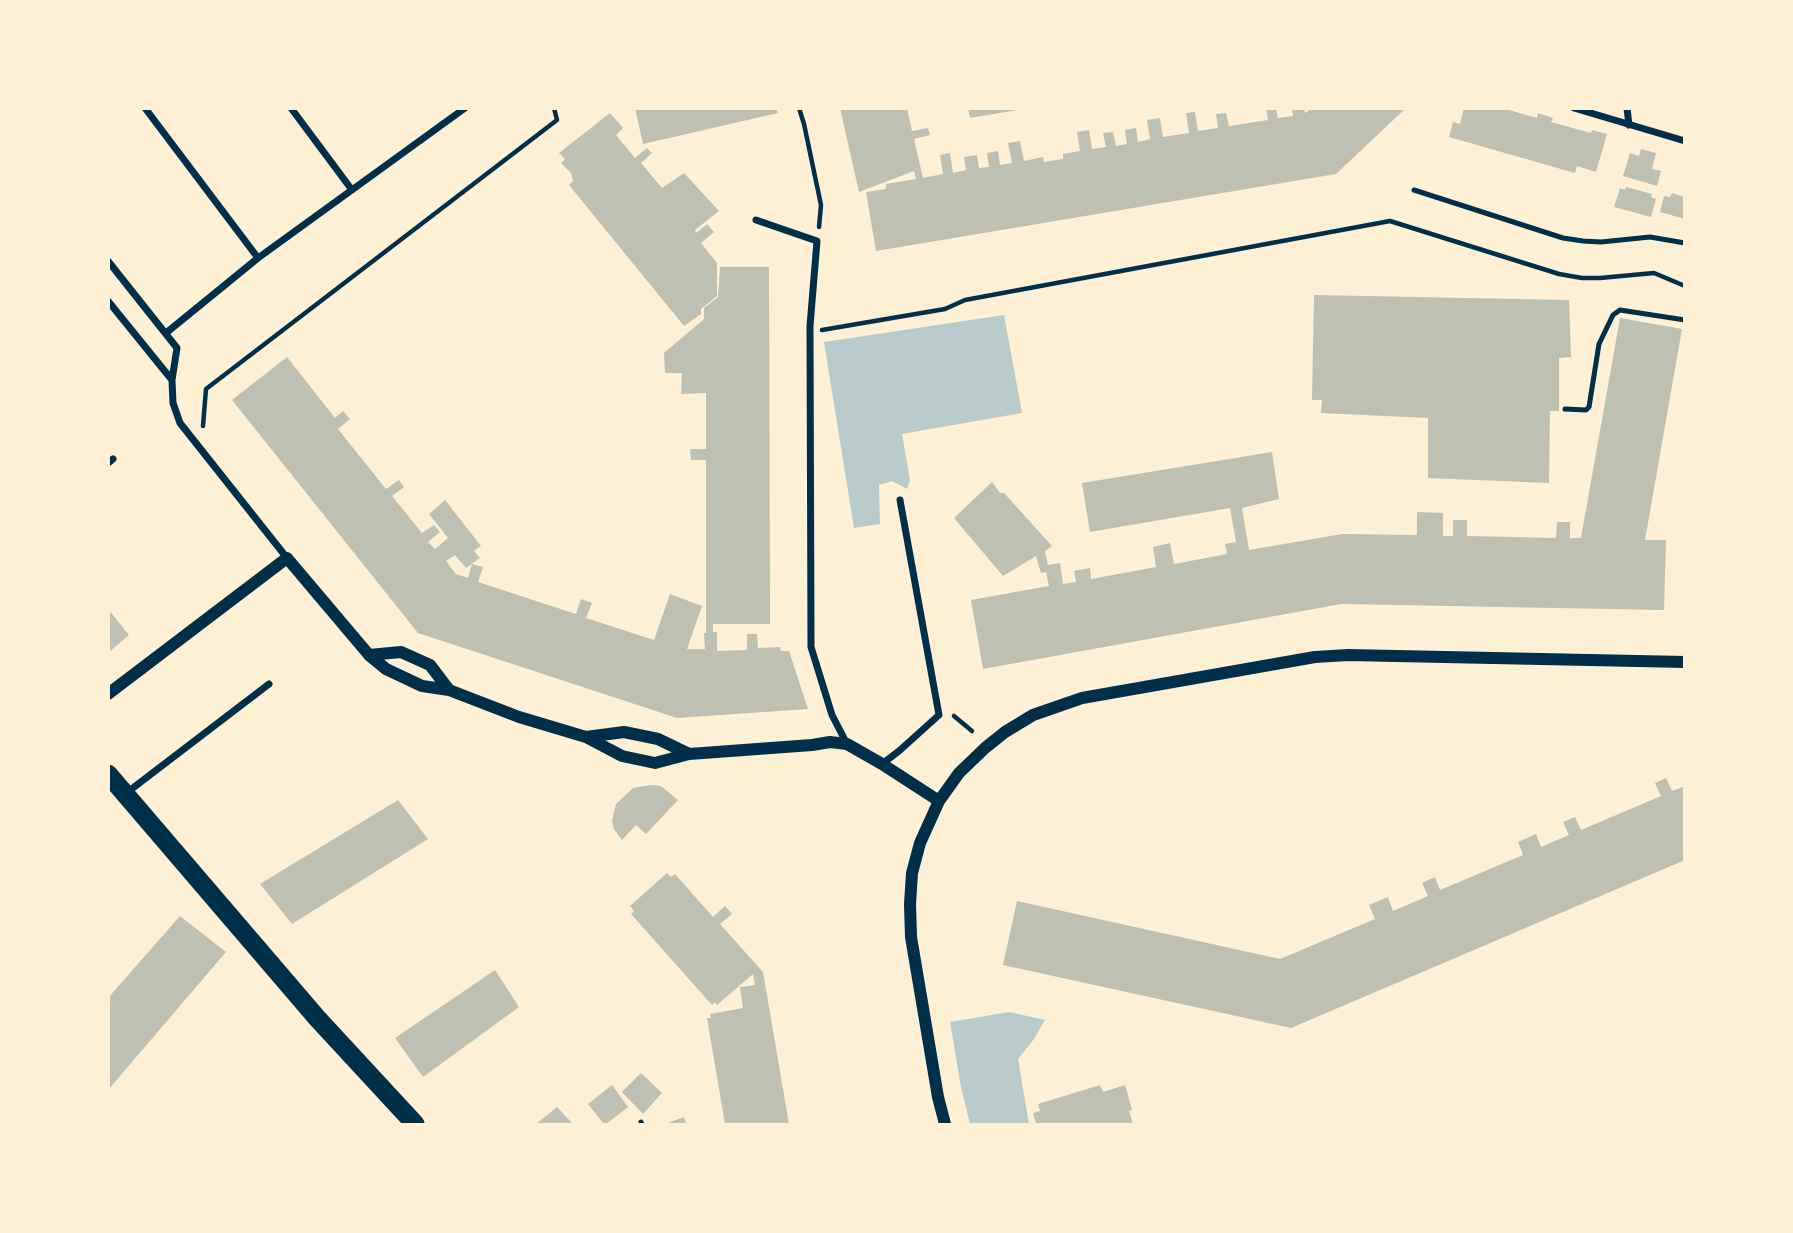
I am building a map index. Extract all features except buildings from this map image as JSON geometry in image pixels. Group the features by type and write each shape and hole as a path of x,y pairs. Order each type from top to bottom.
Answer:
{"highway":[{"path":"108,774 317,1017 415,1125"}],"street":[{"path":"145,108 258,258"},
{"path":"291,108 352,190"},
{"path":"166,333 258,258 465,108"},
{"path":"1574,108 1685,141"},
{"path":"1627,108 1629,125"},
{"path":"756,220 817,242 810,332 811,647 832,715 847,744"},
{"path":"108,261 177,348 172,380 173,403 180,423 369,656 386,669 422,686 449,690 519,717 586,737 622,756 654,763 689,754 830,742 847,744 939,801"},
{"path":"108,301 172,380"},
{"path":"882,764 939,715 900,500"},
{"path":"108,694 288,558"},
{"path":"369,656 401,652 430,665 449,690"},
{"path":"945,1125 913,951 910,904 912,873 920,843 939,801 960,773 985,748 1032,715 1082,698 1315,657 1348,655 1685,662"},
{"path":"124,794 269,684"},
{"path":"586,737 624,732 658,739 689,754"}],"lane":[{"path":"1415,190 1583,242 1650,237 1685,243"},
{"path":"1565,409 1586,410 1589,407 1599,344 1613,315 1620,310 1685,320"}],"path":[{"path":"201,448 206,389 557,120 554,108"},
{"path":"799,108 821,205 817,242"},
{"path":"810,332 944,309 965,300 1390,221 1559,274 1600,278 1654,273 1685,286"}],"shaded area":[{"path":"1004,315 1022,413 902,434 910,480 907,489 892,481 879,485 880,524 854,528 824,342"},
{"path":"1009,1012 1045,1020 1018,1059 1029,1124 970,1124 950,1022"}]}
